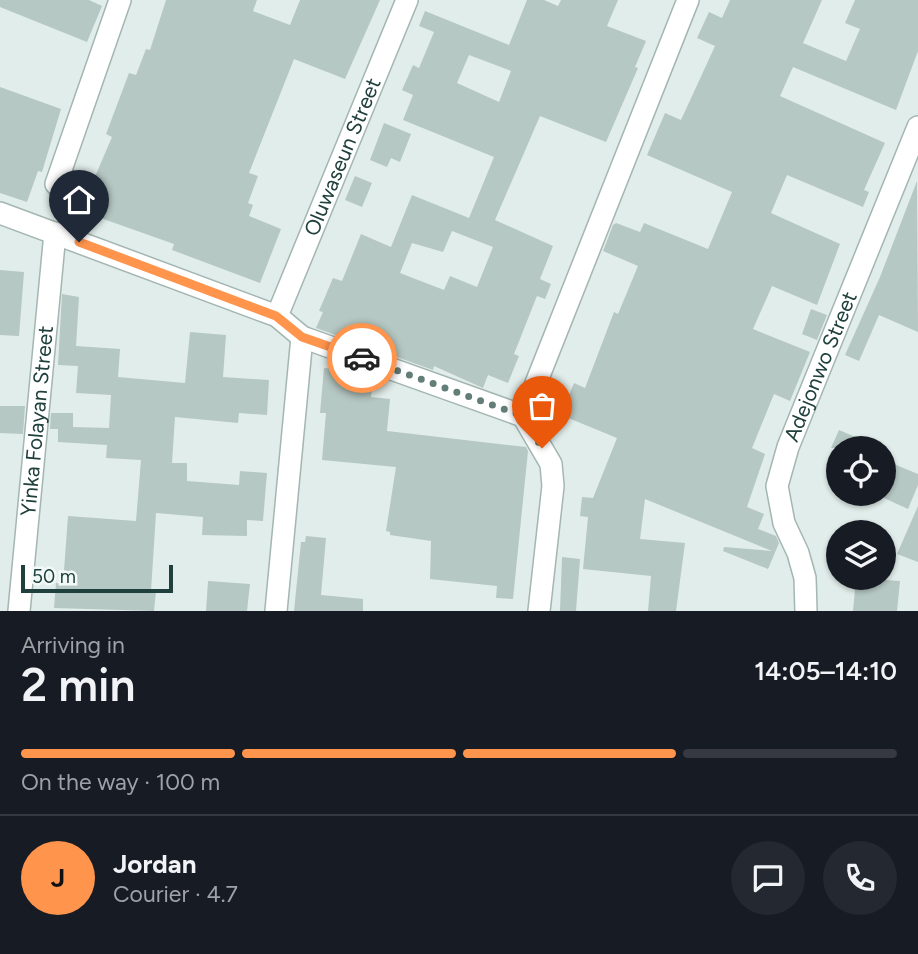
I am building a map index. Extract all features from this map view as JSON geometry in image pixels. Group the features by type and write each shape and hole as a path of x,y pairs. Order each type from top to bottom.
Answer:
{"street":[{"path":"56,184 120,0"},
{"name":"Oluwaseun Street","path":"276,316 407,0"},
{"path":"523,416 688,0"},
{"name":"Adejonwo Street","path":"806,611 805,578 798,552 784,523 777,486 789,447 918,127"},
{"path":"0,213 276,316 302,337 523,416 551,464 553,486 539,611"},
{"name":"Yinka Folayan Street","path":"19,611 55,233"},
{"path":"276,611 302,337"}],"building":[{"path":"0,0 89,0 102,6 87,42 0,7"},
{"path":"166,0 257,0 253,11 290,25 300,0 380,0 345,79 294,59 249,173 258,176 248,203 253,205 249,216 281,229 260,283 172,250 174,244 78,210 87,184 91,186 112,137 106,134 129,73 136,75 146,49 150,50"},
{"path":"527,0 544,0 558,6 561,0 618,0 607,26 646,41 635,67 638,68 606,142 540,116 495,220 553,246 540,279 551,284 545,299 537,296 514,354 519,356 508,383 488,375 483,388 434,366 433,370 316,328 323,312 319,311 333,278 342,281 361,234 391,247 412,195 469,218 494,157 403,120 413,95 402,90 413,65 419,68 434,32 419,26 425,11 509,45","holes":["469,55 511,71 499,102 457,83","452,231 493,247 477,287 450,276 444,290 400,273 412,243 443,252"]},
{"path":"730,0 822,0 803,43 846,61 860,29 845,23 855,0 918,0 918,51 896,110 793,67 780,96 885,143 864,190 869,192 863,207 787,175 771,213 840,244 817,305 772,286 753,329 810,352 790,401 774,394 752,448 765,454 747,507 764,514 758,529 776,536 779,543 768,569 723,551 724,547 772,551 645,499 640,539 685,543 676,611 648,611 651,576 583,569 588,517 580,516 582,497 593,498 617,438 561,415 574,383 585,388 614,312 618,314 638,266 603,251 613,225 616,223 640,232 644,223 708,249 732,192 647,155 665,113 681,120 715,46 697,38 709,12 722,18"},
{"path":"0,87 61,109 42,172 38,171 27,202 0,193"},
{"path":"384,123 411,134 400,162 391,158 387,167 370,160"},
{"path":"355,176 372,183 362,207 345,200"},
{"path":"917,181 918,332 879,315 859,361 845,355 880,277"},
{"path":"0,270 24,272 19,336 0,335"},
{"path":"62,294 79,297 76,346 120,349 118,377 185,383 190,332 226,335 223,377 269,380 267,415 239,413 238,423 175,417 172,463 187,463 187,481 239,485 240,471 267,473 263,521 247,520 247,536 202,535 203,517 156,513 151,591 156,591 154,611 54,608 56,583 63,584 68,516 136,521 141,460 106,458 107,445 58,442 58,429 50,429 51,413 73,413 73,427 109,428 111,395 76,393 78,366 58,365"},
{"path":"811,309 827,315 817,340 802,334"},
{"path":"324,368 357,371 373,376 371,397 390,399 387,431 526,447 528,451 513,599 496,598 497,586 430,579 431,541 390,535 390,532 386,531 396,467 322,460 326,413 320,413"},
{"path":"0,406 25,406 23,434 0,433"},
{"path":"839,430 853,436 836,436"},
{"path":"896,465 918,474 918,485 908,509 896,504"},
{"path":"918,506 918,562 897,554"},
{"path":"306,536 326,538 321,595 363,599 363,611 294,611 301,542 305,542"},
{"path":"562,557 580,559 576,611 560,611"},
{"path":"208,581 250,584 247,611 206,611"},
{"path":"896,581 900,581 897,611 853,611 855,590 896,590"}],"way so far":[{"path":"362,358 523,416 542,448"}],"route":[{"path":"79,242 276,316 302,337 362,358"}]}
